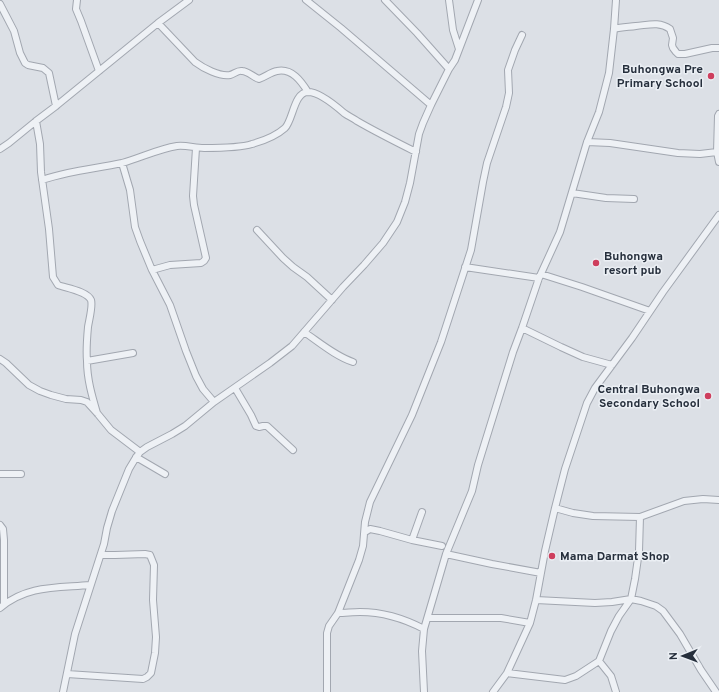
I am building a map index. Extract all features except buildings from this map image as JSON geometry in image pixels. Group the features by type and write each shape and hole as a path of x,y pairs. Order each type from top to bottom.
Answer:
{"street":[{"path":"77,0 76,9 82,21 99,71"},
{"path":"0,149 189,0"},
{"path":"306,0 431,105"},
{"path":"385,0 422,38 449,69"},
{"path":"449,0 453,30 459,49"},
{"path":"63,692 75,634 104,544 112,511 129,469 138,455 154,443 185,426 214,402 292,346 383,243 397,222 405,202 419,134 431,105 455,60 478,0"},
{"path":"424,692 422,651 424,629 446,554 472,491 478,465 510,359 540,276 560,232 587,142 599,112 609,73 616,0"},
{"path":"0,4 2,11 14,31 25,63 43,68 49,73 56,106"},
{"path":"158,23 195,62 207,70 229,75 240,70 259,79 276,71 284,71 294,75 301,81 308,92"},
{"path":"614,29 650,24 667,26 672,33 673,48 678,54 719,48"},
{"path":"327,692 326,633 338,613 359,560 363,546 367,513 370,502 414,409 441,342 471,250 482,182 509,93 508,70 522,35"},
{"path":"42,180 66,173 101,168 122,163 178,146 204,148 251,145 273,136 286,127 298,99 302,93 308,92 324,98 359,122 416,152"},
{"path":"719,114 717,152 719,162"},
{"path":"36,121 40,144 42,180 49,229 53,277 58,285 88,295 91,299 92,304 88,326 87,373 97,413"},
{"path":"587,142 610,143 678,153 700,154 717,152"},
{"path":"152,270 170,265 201,263 206,258 193,196 196,148"},
{"path":"122,163 130,190 135,227 152,270 170,305 196,376 214,402"},
{"path":"572,193 606,198 634,199"},
{"path":"493,692 507,673 530,623 554,508 565,468 587,403 595,388 719,215"},
{"path":"257,230 283,258 332,300"},
{"path":"465,267 540,276 582,287 650,311"},
{"path":"522,328 583,357 612,365"},
{"path":"304,332 333,352 353,362"},
{"path":"87,361 133,353"},
{"path":"0,359 6,362 29,385 40,391 51,396 87,402 111,430 138,455 165,474"},
{"path":"235,388 256,426 267,426 293,450"},
{"path":"0,474 21,474"},
{"path":"554,508 593,516 640,517 684,501 703,499 719,500"},
{"path":"412,540 422,512"},
{"path":"507,673 565,680 576,676 599,661 619,616 631,599 639,550 640,517"},
{"path":"0,525 3,529 4,540 2,606"},
{"path":"365,532 370,529 442,546"},
{"path":"67,674 143,679 151,673 155,653 156,637 153,600 154,565 150,555 100,554"},
{"path":"446,554 541,573"},
{"path":"2,606 16,597 41,588 90,585"},
{"path":"536,600 612,602 631,599 656,606 663,611 680,634 716,692"},
{"path":"338,613 361,612 382,614 424,629"},
{"path":"428,618 502,618 530,623"},
{"path":"599,661 612,676 616,692"}],"place":[{"name":"Buhongwa Pre Primary School","path":"711,76"},
{"name":"Buhongwa resort pub","path":"596,263"},
{"name":"Central Buhongwa Secondary School","path":"708,396"},
{"name":"Mama Darmat Shop","path":"552,556"}]}
